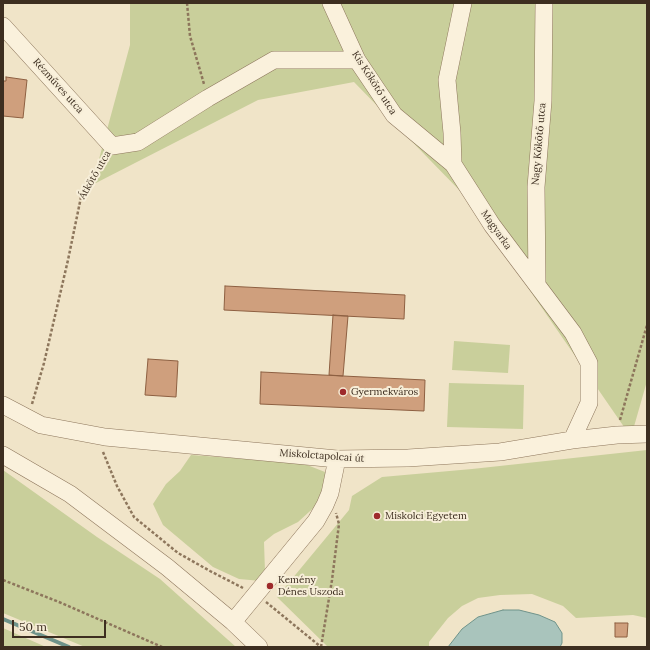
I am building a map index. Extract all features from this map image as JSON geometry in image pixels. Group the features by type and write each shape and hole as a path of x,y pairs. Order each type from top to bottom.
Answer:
{"street":[{"name":"Kis Kőkötő utca","path":"331,3 357,60 394,115 453,164"},
{"path":"453,164 452,133 447,80 463,3"},
{"name":"Nagy Kőkötő utca","path":"537,285 536,186 543,101 544,3"},
{"name":"Rézműves utca","path":"3,26 112,146"},
{"name":"Átkötő utca","path":"112,146 138,142 208,98 274,60 357,60"},
{"name":"Magyarka","path":"453,164 492,225 573,333 589,364 589,402 572,440"},
{"name":"Miskolctapolcai út","path":"3,405 41,425 98,436 337,458 408,458 500,452 572,440 617,435 647,434"},
{"path":"3,454 70,494 167,567 233,622 259,647"},
{"path":"233,622 316,521 325,506 330,493 337,458"}],"path":[{"path":"188,3 190,36 208,98"},
{"name":"Átkötő utca","path":"28,418 44,363 81,197 112,146"},
{"path":"617,435 621,414 647,325"},
{"path":"98,436 117,486 134,516 178,553 256,594 321,647 339,524 336,511 325,506"},
{"path":"3,580 59,602 162,647"}],"green space":[{"path":"130,3 647,3 647,381 631,437 464,195 354,82 258,100 92,185 130,45"},
{"path":"454,341 510,345 508,373 452,370"},
{"path":"449,383 524,385 523,429 447,427"},
{"path":"647,450 647,618 633,615 576,618 563,606 532,594 500,595 478,598 462,606 448,618 429,642 429,647 328,647 277,597 349,510 352,496 382,477"},
{"path":"191,455 302,463 325,472 328,481 320,502 298,522 274,534 264,542 265,572 261,581 239,579 213,567 163,525 153,504 166,484 180,471"},
{"path":"3,470 97,537 160,579 236,647 85,647 3,613"},
{"path":"3,628 46,647 3,647"}],"water":[{"path":"503,610 519,610 539,615 555,622 562,633 562,643 560,647 448,647 462,629 478,617"}],"building":[{"path":"6,77 27,80 23,118 3,116 3,81 6,81"},
{"path":"225,286 405,295 404,319 224,310"},
{"path":"333,315 348,316 343,376 329,375"},
{"path":"148,359 178,361 176,397 145,395"},
{"name":"Gyermekváros","path":"261,372 425,380 424,411 260,404"},
{"path":"615,623 628,623 627,637 615,637"}],"waterway":[{"path":"3,619 69,647"}],"place":[{"name":"Gyermekváros","path":"343,392"},
{"name":"Miskolci Egyetem","path":"377,516"},
{"name":"Kemény Dénes Uszoda","path":"270,586"}]}
